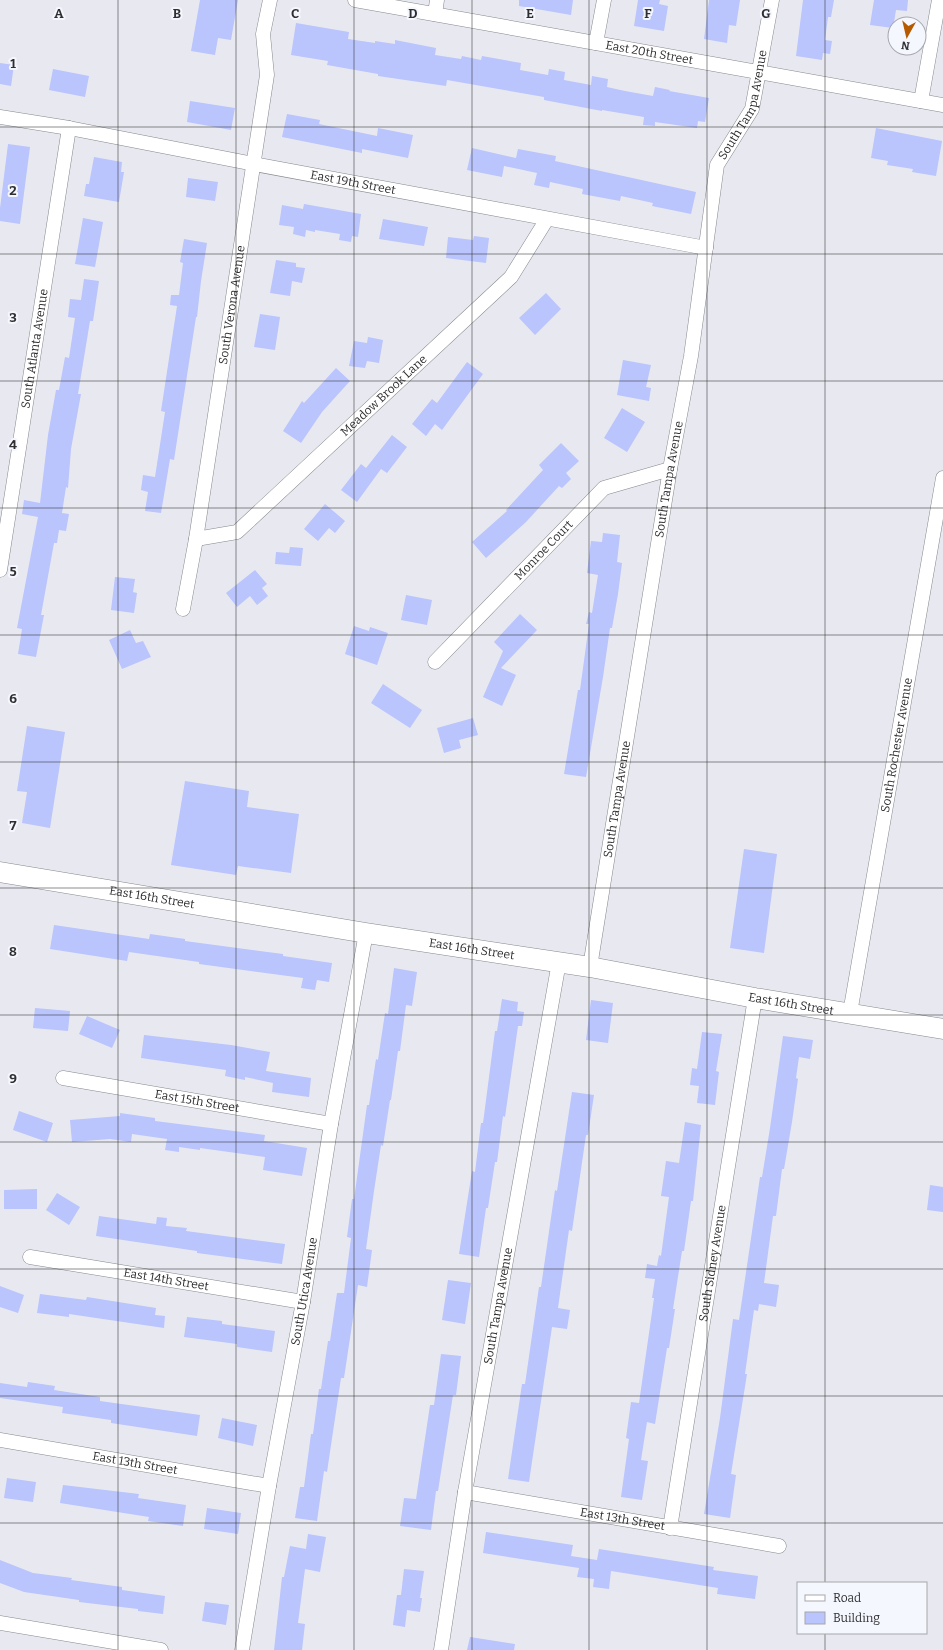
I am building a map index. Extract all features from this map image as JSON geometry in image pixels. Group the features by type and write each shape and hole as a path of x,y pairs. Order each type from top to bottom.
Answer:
{"street":[{"name":"South Verona Avenue","path":"183,609 196,539 268,75 264,34 270,0"},
{"name":"East 20th Street","path":"355,0 943,105"},
{"path":"435,14 437,0"},
{"path":"596,43 604,0"},
{"name":"South Tampa Avenue","path":"590,967 670,469 691,356 717,165 752,109 772,0"},
{"path":"921,101 940,0"},
{"name":"East 19th Street","path":"0,117 69,128 706,248"},
{"name":"South Atlanta Avenue","path":"0,570 69,128"},
{"name":"Meadow Brook Lane","path":"196,539 237,532 511,277 547,218"},
{"name":"Monroe Court","path":"435,662 604,488 670,469"},
{"name":"South Rochester Avenue","path":"850,1013 943,478"},
{"name":"East 16th Street","path":"0,872 366,933 590,967 755,998 943,1029"},
{"name":"South Utica Avenue","path":"242,1650 269,1486 303,1302 331,1124 366,933"},
{"name":"South Tampa Avenue","path":"441,1650 465,1492 559,962"},
{"name":"South Sidney Avenue","path":"670,1528 755,998"},
{"name":"East 15th Street","path":"63,1078 331,1124"},
{"name":"East 14th Street","path":"30,1257 303,1302"},
{"name":"East 13th Street","path":"0,1440 269,1486"},
{"name":"East 13th Street","path":"465,1492 779,1546"},
{"path":"0,1623 160,1650"}],"building":[{"path":"200,0 238,0 231,40 218,38 215,55 191,51"},
{"path":"519,0 573,0 571,15 519,6"},
{"path":"638,0 660,0 659,4 668,6 664,31 634,26"},
{"path":"709,0 740,0 736,26 729,25 727,43 704,39"},
{"path":"803,0 834,0 831,17 828,17 825,40 832,41 830,54 823,53 822,60 796,56"},
{"path":"874,0 908,0 907,11 896,10 895,16 887,16 887,27 870,25"},
{"path":"296,23 349,32 348,39 395,44 395,40 436,48 435,55 461,59 462,56 481,60 482,56 521,63 520,70 548,75 549,69 565,72 564,80 591,85 592,76 608,79 607,87 625,91 653,96 655,87 709,98 705,122 698,121 697,128 655,122 655,126 643,125 644,117 544,100 544,97 447,80 446,86 378,76 378,74 327,65 328,61 291,55"},
{"path":"0,63 14,65 11,86 0,84"},
{"path":"53,69 89,76 85,97 49,90"},
{"path":"190,101 235,108 231,130 187,122"},
{"path":"287,114 320,120 319,124 377,136 378,128 413,135 408,158 362,149 362,153 282,137"},
{"path":"876,128 942,141 936,176 912,172 913,169 887,165 888,161 871,158"},
{"path":"8,144 30,147 20,224 0,221 0,208"},
{"path":"472,148 516,158 518,149 556,156 555,161 696,192 691,214 652,206 653,203 621,196 620,201 582,194 583,189 550,182 549,188 534,185 537,173 504,166 502,177 467,170"},
{"path":"94,157 122,162 121,172 124,172 119,202 84,196 86,184 89,184"},
{"path":"188,178 218,182 215,201 186,197"},
{"path":"304,204 361,214 358,237 352,236 351,242 339,240 340,234 306,230 305,237 293,234 294,227 279,225 282,205 303,209"},
{"path":"83,218 103,222 95,267 75,264"},
{"path":"383,219 428,227 424,246 379,239"},
{"path":"474,236 489,238 486,263 446,258 448,237 473,240"},
{"path":"184,239 207,243 197,317 174,460 170,459 161,513 145,511 148,492 141,490 143,475 155,477 165,412 161,411 177,306 170,305 171,295 179,295 183,263 180,262"},
{"path":"276,260 296,263 296,267 305,268 302,283 292,281 290,296 270,293"},
{"path":"84,279 99,281 93,321 90,321 78,394 81,394 71,449 68,488 66,487 62,513 69,514 66,531 59,530 57,543 54,543 41,615 44,615 36,657 18,654 22,629 17,628 38,517 22,514 24,500 40,503 48,435 56,390 59,390 65,357 69,358 75,318 68,317 70,299 81,300"},
{"path":"546,293 561,309 535,335 519,318"},
{"path":"260,314 280,317 275,350 254,347"},
{"path":"368,337 383,340 379,363 367,361 365,368 349,366 354,341 367,343"},
{"path":"623,360 651,365 646,387 651,388 649,401 617,395"},
{"path":"467,362 483,374 442,430 435,424 426,436 412,424 432,399 437,403"},
{"path":"336,368 350,381 322,412 301,443 283,431 302,401 304,403"},
{"path":"622,408 645,422 627,452 604,438"},
{"path":"392,435 407,447 387,473 381,469 357,502 341,490 361,464 366,468"},
{"path":"561,443 579,461 566,473 571,479 562,488 559,486 526,522 486,558 472,542 507,511 506,510 543,470 539,465"},
{"path":"325,504 345,521 335,533 329,528 318,541 304,529"},
{"path":"603,533 620,535 617,562 622,563 586,777 564,774 578,690 580,690 589,624 586,624 589,612 592,613 598,575 587,573 591,541 602,542"},
{"path":"290,547 303,548 301,566 275,564 276,552 289,553"},
{"path":"255,570 267,584 262,588 268,596 257,605 250,596 237,607 226,593"},
{"path":"115,577 135,579 133,592 137,593 134,613 111,610"},
{"path":"406,595 432,600 427,625 401,620"},
{"path":"520,614 537,630 501,668 516,675 502,706 483,697 503,651 494,642"},
{"path":"354,626 369,631 370,627 388,633 377,665 345,654"},
{"path":"130,630 136,643 143,641 151,657 122,669 109,640"},
{"path":"383,684 422,710 410,728 371,703"},
{"path":"473,718 478,735 459,740 461,748 444,753 437,728"},
{"path":"27,726 65,732 50,828 22,823 27,792 17,791"},
{"path":"185,781 249,791 247,807 299,814 291,873 238,866 236,875 171,865"},
{"path":"744,849 777,854 764,953 730,948"},
{"path":"54,925 149,939 150,934 185,939 185,941 283,954 283,956 332,963 329,982 317,980 315,990 301,988 303,978 199,964 199,962 129,952 127,961 50,949"},
{"path":"394,968 417,972 412,1006 406,1005 400,1051 398,1051 383,1146 381,1145 366,1249 372,1250 367,1287 358,1285 344,1378 341,1378 327,1472 324,1471 317,1521 295,1518 300,1487 304,1487 311,1434 313,1434 319,1389 321,1389 328,1341 330,1341 337,1293 344,1293 351,1238 347,1237 352,1199 354,1199 367,1105 369,1105 376,1059 378,1060 385,1013 388,1014"},
{"path":"502,999 518,1002 517,1011 524,1012 522,1026 518,1026 505,1117 503,1116 497,1162 495,1162 488,1208 486,1208 479,1257 459,1254 472,1171 475,1172 495,1031 497,1031"},
{"path":"591,1000 613,1003 608,1043 586,1040"},
{"path":"35,1008 70,1011 68,1031 33,1028"},
{"path":"87,1016 120,1030 112,1048 79,1034"},
{"path":"702,1032 722,1034 716,1071 719,1072 715,1105 697,1103 699,1086 690,1085 692,1068 697,1069"},
{"path":"144,1035 231,1045 270,1052 266,1071 311,1078 309,1097 272,1092 273,1083 245,1077 245,1080 225,1076 226,1070 141,1058"},
{"path":"783,1036 813,1040 810,1059 799,1057 796,1078 798,1079 792,1122 784,1169 782,1169 776,1216 773,1216 764,1283 779,1285 776,1307 759,1304 758,1311 754,1310 745,1374 747,1374 731,1474 736,1475 730,1518 704,1514 720,1418 733,1319 739,1320 760,1177 762,1177 770,1128"},
{"path":"572,1092 594,1095 588,1135 586,1135 572,1231 569,1230 558,1308 570,1310 567,1329 552,1327 529,1482 508,1479 522,1384 525,1384 539,1287 541,1287 555,1190 557,1191"},
{"path":"19,1111 53,1123 47,1142 13,1130"},
{"path":"120,1113 155,1118 155,1121 265,1135 264,1141 307,1148 302,1176 263,1170 265,1157 200,1148 200,1150 179,1147 179,1152 165,1150 167,1139 132,1134 131,1142 110,1139 72,1142 70,1120 120,1116"},
{"path":"685,1122 701,1125 693,1201 691,1201 684,1251 682,1251 673,1309 675,1309 669,1348 667,1348 655,1424 647,1422 641,1460 648,1461 642,1500 621,1497 629,1439 626,1438 631,1402 639,1403 654,1298 652,1298 655,1279 645,1278 647,1264 657,1266 659,1255 661,1256 669,1197 661,1196 666,1161 679,1163"},
{"path":"930,1185 943,1187 943,1212 927,1210"},
{"path":"37,1189 37,1209 4,1209 4,1190"},
{"path":"57,1193 80,1207 69,1225 46,1210"},
{"path":"99,1216 156,1224 157,1217 167,1218 166,1226 187,1228 186,1231 285,1244 282,1264 197,1253 197,1251 96,1236"},
{"path":"448,1280 471,1283 465,1324 442,1320"},
{"path":"0,1286 24,1295 18,1313 0,1307"},
{"path":"40,1294 86,1300 87,1297 156,1308 155,1315 165,1316 164,1328 69,1314 69,1317 37,1313"},
{"path":"187,1317 222,1321 222,1324 275,1331 272,1352 237,1347 237,1344 184,1337"},
{"path":"441,1354 461,1356 456,1395 453,1395 438,1491 436,1491 431,1530 400,1526 404,1498 416,1499 430,1405 434,1405"},
{"path":"28,1382 55,1386 54,1390 100,1397 100,1401 200,1415 197,1436 111,1423 111,1420 62,1413 63,1407 0,1398 0,1383 27,1387"},
{"path":"222,1418 257,1425 253,1446 218,1438"},
{"path":"7,1478 36,1482 33,1502 4,1498"},
{"path":"63,1485 139,1494 138,1498 186,1505 183,1526 148,1521 149,1517 60,1503"},
{"path":"207,1508 241,1513 238,1534 204,1529"},
{"path":"486,1532 573,1545 571,1556 597,1560 599,1549 714,1567 713,1570 758,1576 755,1599 717,1594 718,1588 611,1571 609,1589 593,1587 594,1579 577,1577 579,1568 483,1553"},
{"path":"308,1534 326,1537 320,1572 305,1569 298,1623 305,1624 302,1650 274,1650 282,1577 284,1577 290,1546 306,1549"},
{"path":"0,1560 33,1573 72,1578 71,1580 122,1587 122,1590 165,1596 163,1614 138,1611 138,1609 79,1602 79,1600 24,1592 0,1583"},
{"path":"404,1569 424,1571 420,1598 422,1598 420,1612 407,1610 405,1627 393,1625 397,1595 401,1595"},
{"path":"205,1602 229,1605 226,1625 202,1621"},
{"path":"470,1637 515,1644 514,1650 467,1650"}]}
